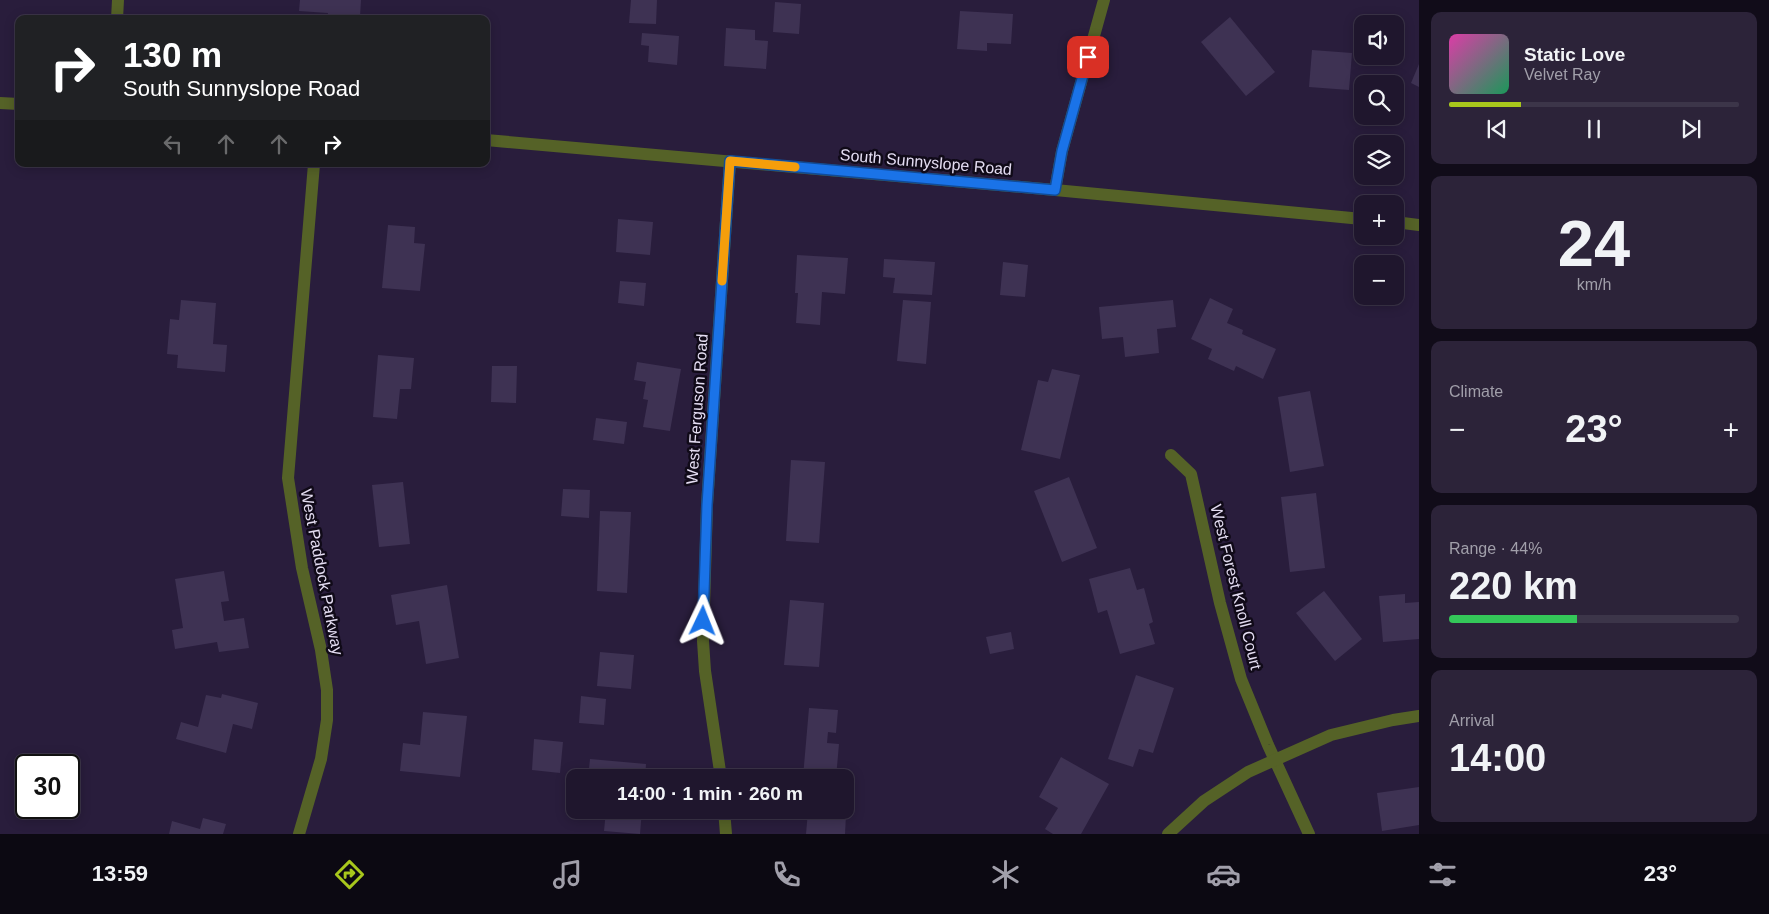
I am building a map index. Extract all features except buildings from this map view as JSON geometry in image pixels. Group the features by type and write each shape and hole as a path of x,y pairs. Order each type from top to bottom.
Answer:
{"street":[{"path":"117,15 118,0"},
{"path":"1055,190 1062,151 1104,0"},
{"path":"0,102 15,104"},
{"name":"South Sunnyslope Road","path":"490,140 1354,218"},
{"name":"West Ferguson Road","path":"720,769 705,670 703,641 707,505 730,161"},
{"name":"West Paddock Parkway","path":"299,834 321,759 327,720 327,690 321,650 302,568 288,478 314,167"},
{"path":"1404,223 1419,225"},
{"name":"West Forest Knoll Court","path":"1171,455 1191,474 1220,603 1241,679 1309,834"},
{"path":"1168,834 1204,801 1248,772 1346,730 1419,716"},
{"path":"725,819 726,834"}],"slow traffic":[{"path":"722,281 730,161 795,167"}],"route":[{"path":"703,621 707,505 730,161 1055,190 1062,151 1088,57"}]}
